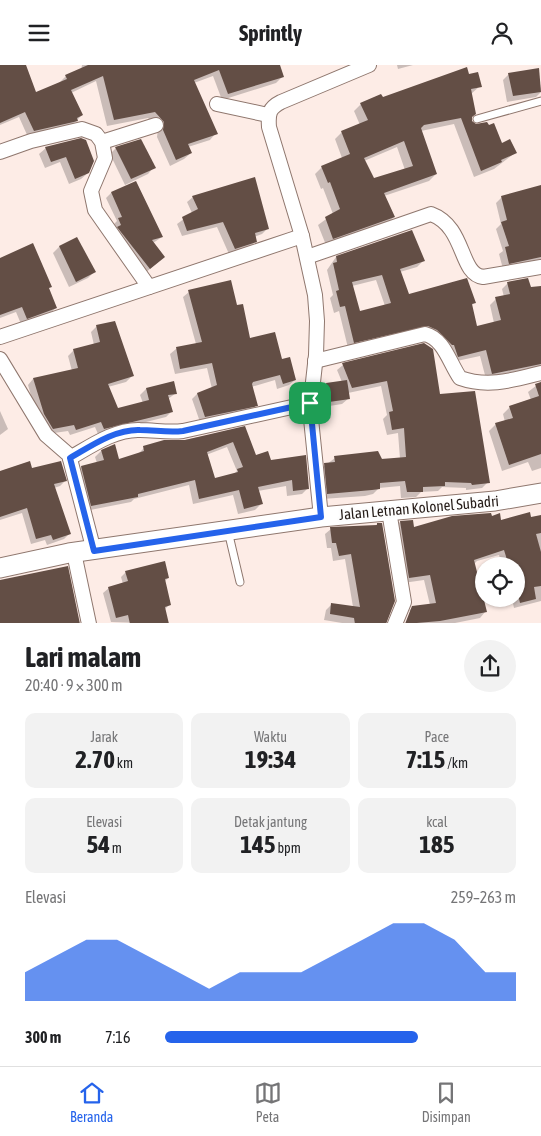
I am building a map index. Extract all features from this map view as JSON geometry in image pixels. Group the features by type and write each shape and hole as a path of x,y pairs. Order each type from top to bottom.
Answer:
{"main road":[{"name":"Jalan Letnan Kolonel Subadri","path":"0,568 74,553 321,517 495,501 541,493"}],"street":[{"path":"321,517 310,403 316,361 315,295 302,236 269,127 268,115 272,107 343,70 370,65"},
{"path":"217,104 268,115"},
{"path":"102,143 156,125"},
{"path":"0,152 31,141 82,129 96,134 102,143 106,158 91,191 95,210 149,287"},
{"path":"307,257 431,214 445,220 456,237 470,270 476,276 483,277 541,267"},
{"path":"0,337 302,236"},
{"path":"316,361 424,334 435,336 460,378 475,383 496,384 541,373"},
{"path":"0,359 46,435 70,458 94,551"},
{"path":"70,458 110,436 124,432 139,430 170,433 183,431 310,403"},
{"path":"389,511 404,602 395,623"},
{"path":"74,553 89,623"}],"lane":[{"path":"477,119 541,101"},
{"path":"228,531 240,582"}],"building":[{"path":"0,65 26,65 36,92 67,79 65,75 88,65 280,65 284,77 228,94 219,70 194,80 218,134 188,144 192,153 176,160 163,130 164,122 155,112 114,120 103,76 71,90 83,115 77,118 78,121 34,131 25,112 0,123"},
{"path":"467,67 469,74 478,72 482,87 471,89 476,114 472,117 472,121 476,124 487,122 489,125 494,123 502,143 510,139 517,153 481,171 461,118 424,125 421,128 437,174 384,193 395,217 333,239 325,217 340,209 330,182 328,183 321,166 350,154 341,131 368,120 360,103 381,94 383,97","holes":["404,141 413,166 374,178 364,158"]},
{"path":"539,68 541,92 513,96 508,73"},
{"path":"81,138 86,140 94,161 89,173 75,179 66,157 51,162 45,147"},
{"path":"141,139 156,168 131,179 115,147"},
{"path":"255,177 269,229 255,233 257,242 235,249 223,222 187,231 182,217 198,209 192,196"},
{"path":"136,181 163,237 152,240 165,257 150,269 117,227 121,225 118,218 122,217 111,192"},
{"path":"541,185 541,257 509,264 505,247 509,246 501,222 507,220 501,196"},
{"path":"412,230 425,261 400,269 409,294 467,278 476,303 472,304 477,326 501,320 495,297 510,294 507,282 528,278 531,287 541,286 541,364 492,374 486,350 458,357 454,345 437,330 428,326 354,343 345,306 340,307 336,291 339,290 333,263 337,262 336,256","holes":["382,275 391,303 360,311 352,282"]},
{"path":"77,237 96,272 76,282 59,246"},
{"path":"33,243 52,287 49,288 57,308 27,319 22,307 0,315 0,258"},
{"path":"231,280 237,305 243,304 250,338 275,332 282,359 290,357 296,380 283,384 280,375 253,382 258,406 205,417 197,393 217,385 212,363 180,369 176,347 202,342 188,290"},
{"path":"115,321 134,376 108,384 118,408 149,400 146,388 174,381 177,394 168,395 173,412 104,429 101,422 76,430 74,425 53,429 44,414 33,378 78,368 73,349 100,342 96,325"},
{"path":"424,343 433,349 440,394 475,391 490,483 472,485 471,483 445,482 445,486 423,487 423,492 407,492 405,481 380,483 380,489 327,494 324,463 335,462 334,456 378,451 382,459 406,457 404,428 392,430 389,412 393,411 387,381 352,388 342,363"},
{"path":"347,380 350,399 329,402 326,383"},
{"path":"541,382 541,454 509,465 495,423 513,418 509,406 539,396 535,384"},
{"path":"245,426 256,455 268,451 271,460 306,455 309,489 293,491 292,480 258,487 263,504 244,509 239,490 199,499 195,480 138,494 138,497 91,506 81,466 104,460 101,450 115,444 119,459 144,451 143,446 164,440 185,440","holes":["233,442 243,467 237,469 238,472 215,478 207,452"]},
{"path":"30,461 32,468 61,461 67,481 54,484 71,534 53,540 51,535 36,539 27,508 0,517 0,471"},
{"path":"530,512 531,517 541,515 541,533 536,534 541,552 541,586 534,587 536,599 525,602 525,557 506,557 504,550 483,557 475,557 474,560 475,607 486,607 487,612 440,621 405,623 412,606 436,603 430,575 409,578 400,521 413,520 414,527 452,516 491,513 492,516 500,513 501,520"},
{"path":"377,523 382,523 395,601 386,623 355,623 354,618 330,614 331,603 360,607 351,554 339,556 336,543 332,543 330,527 377,525"},
{"path":"165,561 169,578 165,579 171,605 165,607 169,623 130,623 128,615 116,618 108,587 128,581 125,571"},
{"path":"68,566 80,623 0,623 0,580"}],"route":[{"path":"310,403 321,517 94,551 70,458 110,436 124,432 139,430 170,433 183,431 310,403"}]}
